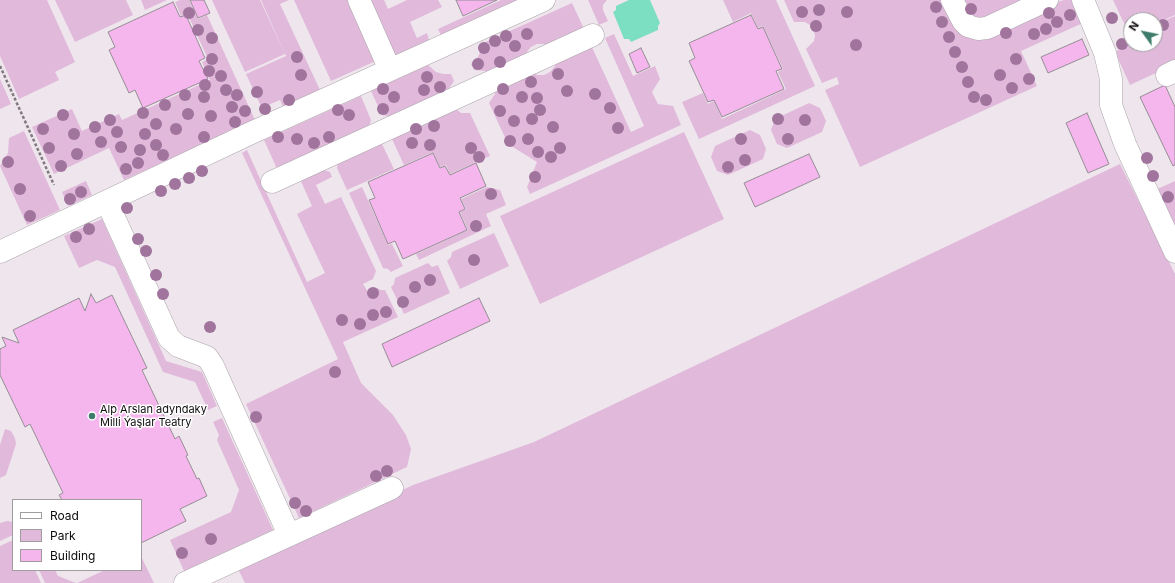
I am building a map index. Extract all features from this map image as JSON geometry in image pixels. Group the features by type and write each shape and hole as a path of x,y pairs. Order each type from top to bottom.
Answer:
{"street":[{"path":"359,0 390,70"},
{"path":"0,252 251,133 544,0"},
{"path":"952,0 963,21 968,26 978,29 987,28 1047,0"},
{"path":"1083,0 1105,53 1111,79 1111,105 1125,144 1175,252"},
{"path":"272,182 593,35"},
{"path":"107,202 169,338 178,346 206,357 213,366 289,535"},
{"path":"185,583 392,488"}],"path":[{"path":"0,66 54,185"}],"green space":[{"path":"0,0 47,0 75,62 55,72 59,80 19,99 0,56"},
{"path":"55,0 126,0 133,15 75,42"},
{"path":"141,0 167,0 145,10"},
{"path":"180,0 189,0 198,19 207,15 255,120 124,180 109,148 54,174 32,127 72,109 82,131 119,114 122,120 210,80 202,62 208,59 187,13 181,16 175,2"},
{"path":"212,0 260,0 285,54 245,72"},
{"path":"261,0 289,0 280,4 320,90 283,107 280,100 268,105 271,113 265,115 246,74 286,56"},
{"path":"294,0 350,0 378,60 331,81"},
{"path":"367,0 384,0 388,9 407,0 438,0 442,7 410,22 417,38 427,33 429,40 392,57"},
{"path":"501,0 518,0 441,35 438,29"},
{"path":"588,0 607,0 603,5 603,10 608,21 599,25"},
{"path":"723,0 776,0 815,86 699,139 682,102 703,93 708,104 714,101 722,119 786,89 778,72 783,69 763,26 758,28 751,13 733,22"},
{"path":"784,0 947,0 961,28 1064,0 1070,0 1085,22 1021,51 1037,86 860,167 825,90 839,84 837,77 822,83 806,49 814,41 815,35 813,30 810,25 805,22 794,22"},
{"path":"958,0 1026,0 978,23"},
{"path":"1113,0 1175,0 1175,15 1163,20 1163,12 1123,12 1123,21"},
{"path":"572,3 585,31 550,47 544,44 537,44 531,47 525,58 490,74 485,71 474,70 471,64 478,57 481,50 481,44"},
{"path":"1175,16 1175,64 1130,85 1115,52 1120,49 1117,43 1123,40 1123,52 1163,52 1163,21"},
{"path":"614,34 633,76 655,66 660,79 652,92 658,104 673,106 681,125 530,194 527,187 537,162 508,144 489,103 495,94 496,88 531,71 537,75 544,75 550,72 555,66 556,60 591,45 631,132 644,126 605,38"},
{"path":"428,65 436,72 451,74 454,81 448,90 392,119 382,115 371,91"},
{"path":"0,79 11,104 0,109"},
{"path":"361,96 371,120 368,130 278,171 264,140"},
{"path":"809,103 820,108 826,121 822,132 787,148 777,144 771,130 775,119"},
{"path":"454,107 461,113 470,113 490,156 450,174 446,165 440,167 433,152 404,165 392,139 395,135"},
{"path":"750,130 760,135 766,149 763,159 728,175 717,171 711,157 715,146"},
{"path":"24,131 60,210 27,225 0,166 8,153 9,138"},
{"path":"684,132 724,219 540,304 500,216"},
{"path":"377,143 382,144 394,169 347,190 337,168 338,162"},
{"path":"247,150 307,282 325,273 297,214 312,206 300,179 321,169 330,172 332,177 316,185 325,204 341,197 376,271 373,279 363,284 368,292 377,288 385,290 398,317 343,342 361,383 393,415 406,435 411,449 407,467 299,518 246,404 338,359 242,153"},
{"path":"1120,164 1175,274 1175,583 245,583 238,569 413,485 534,442"},
{"path":"86,181 92,195 68,206 62,192"},
{"path":"1175,181 1175,239 1153,191"},
{"path":"362,187 388,245 392,244 403,266 391,272 388,269 383,268 349,193"},
{"path":"487,187 500,190 506,205 486,214 491,226 419,260 416,254 468,230 460,212 466,209 461,199"},
{"path":"102,219 166,361 202,372 217,406 208,410 195,382 163,372 115,267 97,260 79,268 64,236"},
{"path":"494,233 509,266 460,289 447,261 451,257 452,252"},
{"path":"428,263 432,267 438,265 450,293 404,314 391,287 394,284 395,278"},
{"path":"222,418 273,530 184,571 170,540 231,512 239,490 217,440 219,435 213,422"},
{"path":"5,429 11,431 15,438 16,444 6,475 0,478 0,445"},
{"path":"7,521 12,522 12,535 0,541 0,523"},
{"path":"12,540 12,571 35,571 41,583 0,583 0,546"},
{"path":"142,558 154,583 77,583 103,571 142,571"},
{"path":"39,571 56,571 58,576 76,583 45,583"}],"shaded area":[{"path":"629,0 650,0 660,23 658,30 631,42 629,39 624,39 613,12 616,10 616,6"}],"building":[{"path":"190,0 204,0 210,13 198,18"},
{"path":"456,0 497,0 463,16"},
{"path":"173,2 180,17 186,15 205,58 199,61 208,79 143,108 135,90 129,93 109,50 115,47 108,32"},
{"path":"751,15 758,29 763,27 782,69 776,71 784,89 722,117 714,100 708,102 689,61 695,58 689,43"},
{"path":"1082,39 1089,55 1048,73 1041,57"},
{"path":"641,48 650,67 637,73 629,54"},
{"path":"1165,85 1175,107 1175,165 1173,166 1140,97"},
{"path":"1087,113 1109,164 1088,173 1066,123"},
{"path":"433,153 440,168 445,166 450,175 476,163 486,186 460,198 465,209 459,212 467,230 403,259 395,241 388,244 369,200 375,198 368,182"},
{"path":"809,154 820,177 755,207 744,183"},
{"name":"Alp Arslan adyndaky Milli Ýaşlar Teatry","path":"91,294 96,303 112,295 147,368 142,370 175,439 179,436 188,455 186,456 197,479 199,478 207,496 180,509 186,521 142,543 142,499 61,499 59,495 63,493 30,424 25,427 0,375 0,349 6,346 2,337 19,343 13,330 79,298 85,311"},
{"path":"479,298 490,321 392,367 382,344"}],"place":[{"name":"Alp Arslan adyndaky Milli Ýaşlar Teatry","path":"92,416"}]}
